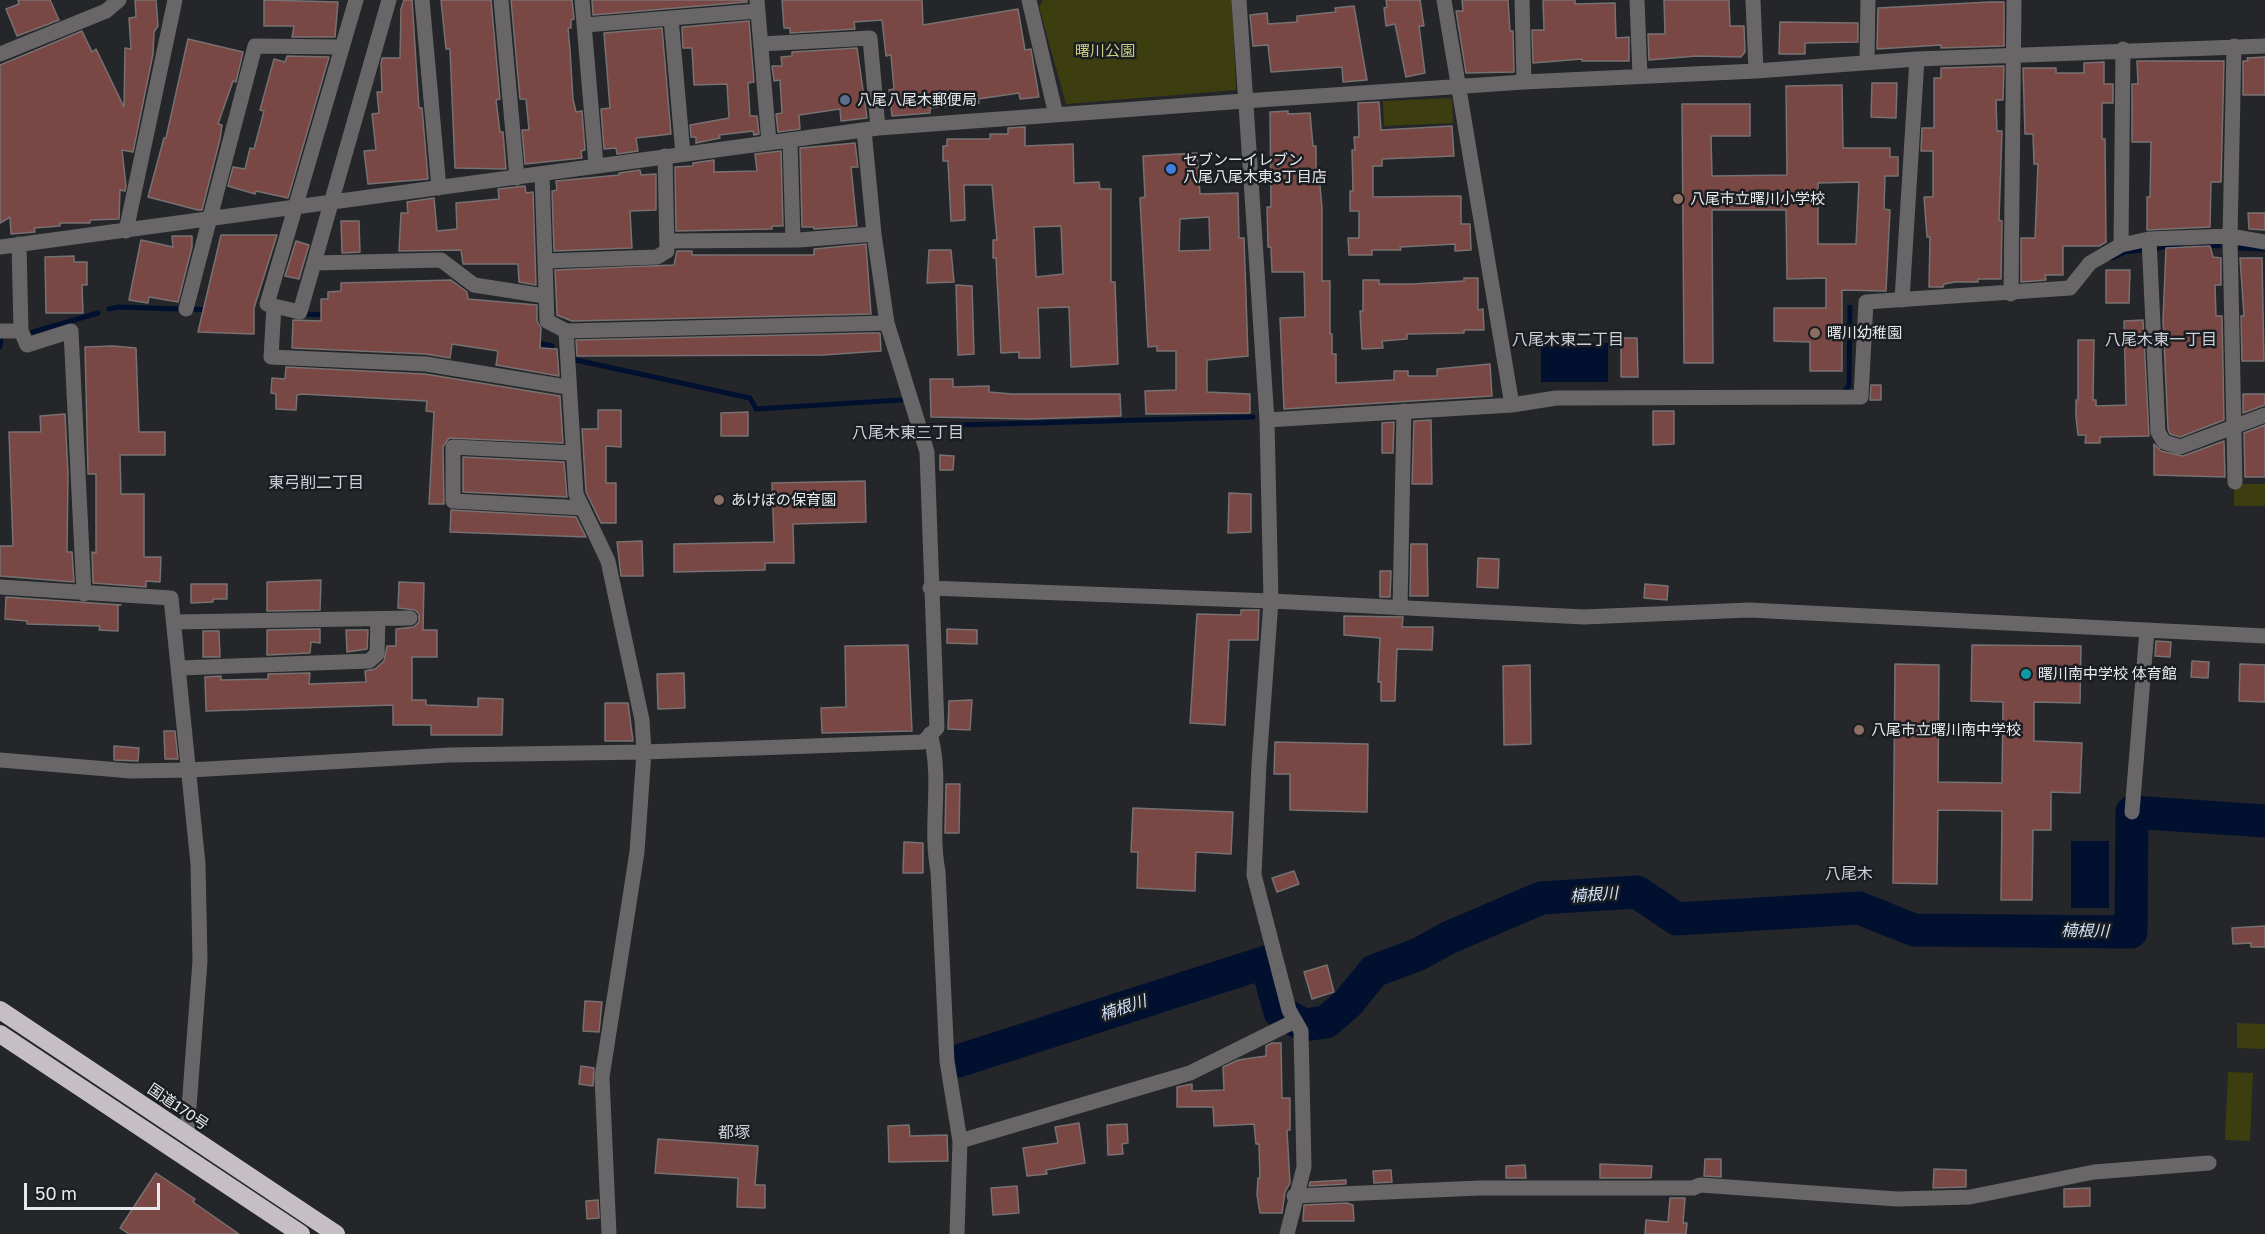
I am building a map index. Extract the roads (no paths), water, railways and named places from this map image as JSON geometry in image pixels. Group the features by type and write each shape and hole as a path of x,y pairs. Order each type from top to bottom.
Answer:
{"highway":[{"name":"国道170号","path":"0,1010 336,1234"},
{"path":"0,1034 301,1234"}],"street":[{"path":"2,48 106,11 119,0"},
{"path":"126,231 175,0"},
{"path":"356,0 267,304 300,312 389,0"},
{"path":"422,0 439,188"},
{"path":"501,0 518,177"},
{"path":"582,0 596,165"},
{"path":"1029,0 1056,115"},
{"path":"1239,0 1267,420 1271,601 1259,764 1254,875 1289,1010 1301,1031 1304,1167 1294,1197 1287,1234"},
{"path":"1443,0 1512,405"},
{"path":"1522,0 1524,82"},
{"path":"1637,0 1640,76"},
{"path":"1753,0 1756,71"},
{"path":"1867,62 1868,0"},
{"path":"2011,294 2014,0"},
{"path":"585,25 671,18 757,6 769,142"},
{"path":"671,18 683,154"},
{"path":"0,760 131,771 190,770 450,754 644,752 923,742 937,728 936,660 930,588 927,452 887,323 874,234 870,38 760,45"},
{"path":"0,247 871,129 1244,101 1524,82 1756,71 1917,58 2265,45"},
{"path":"186,309 255,46 341,47"},
{"path":"2234,46 2230,236 2235,482"},
{"path":"2121,245 2123,49"},
{"path":"1902,300 1917,58"},
{"path":"790,140 793,240"},
{"path":"545,261 657,257 667,251 669,241 665,156"},
{"path":"542,174 547,321 566,331 887,323"},
{"path":"669,241 793,240 874,234"},
{"path":"1267,420 1512,405 1556,398 1861,397 1866,302 2011,294 2070,288 2090,263 2121,245 2149,239 2230,236 2265,243"},
{"path":"2149,239 2158,432 2164,442 2180,447 2265,415"},
{"path":"19,244 21,331 27,345 71,331 84,594"},
{"path":"314,263 441,260 474,285 545,296"},
{"path":"274,306 271,357 426,364 567,387"},
{"path":"0,331 21,331"},
{"path":"566,331 567,387 576,494 608,561 642,720 644,752 637,852 602,1077 609,1234"},
{"path":"1400,608 1404,411"},
{"path":"573,453 453,447 453,501 583,508"},
{"path":"0,587 171,598 198,864 200,961 187,1134"},
{"path":"930,588 984,592 1271,601 1584,617 1749,610 2265,636"},
{"path":"174,622 410,618"},
{"path":"179,668 369,661 377,654 378,619"},
{"path":"2132,812 2147,630"},
{"path":"930,734 936,752 933,846 938,871 948,1061 960,1141 957,1234"},
{"path":"960,1141 1190,1074 1295,1021"},
{"path":"1294,1197 1480,1188 1693,1188 1700,1185 1897,1199 1970,1197 2094,1172 2209,1163"}],"water":[{"path":"1608,343 1608,382 1541,382 1541,344"},
{"path":"2071,841 2109,841 2109,908 2071,908"}],"waterway":[{"path":"2157,248 2182,244"},
{"path":"2201,244 2219,246"},
{"path":"2235,248 2265,249"},
{"path":"2112,258 2125,252 2143,250"},
{"path":"109,309 118,307 178,309"},
{"path":"1842,393 1849,386 1850,307"},
{"path":"192,309 208,310"},
{"path":"33,332 98,313"},
{"path":"300,314 327,315"},
{"path":"0,347 1,340"},
{"path":"535,342 552,346"},
{"path":"571,359 750,398 756,409 901,400"},
{"path":"923,426 1253,417"},
{"name":"楠根川","path":"958,1061 1266,962 1280,1012 1304,1025 1326,1022 1348,1003 1374,971 1419,954 1448,938 1541,898 1637,892 1677,919 1859,908 1914,930 2131,932 2132,812 2265,821"}],"place":[{"name":"八尾八尾木郵便局","path":"845,100"},
{"name":"セブンーイレブン 八尾八尾木東3丁目店","path":"1171,169"},
{"name":"八尾市立曙川小学校","path":"1678,199"},
{"name":"曙川幼稚園","path":"1815,333"},
{"name":"あけぼの保育園","path":"719,500"},
{"name":"曙川南中学校 体育館","path":"2026,674"},
{"name":"八尾市立曙川南中学校","path":"1859,730"}],"district":[{"name":"八尾木東二丁目","path":"1568,340"},
{"name":"八尾木東一丁目","path":"2161,340"},
{"name":"八尾木東三丁目","path":"908,433"},
{"name":"東弓削二丁目","path":"316,483"},
{"name":"八尾木","path":"1849,874"},
{"name":"都塚","path":"734,1133"}],"park label":[{"name":"曙川公園","path":"1105,51"}]}
